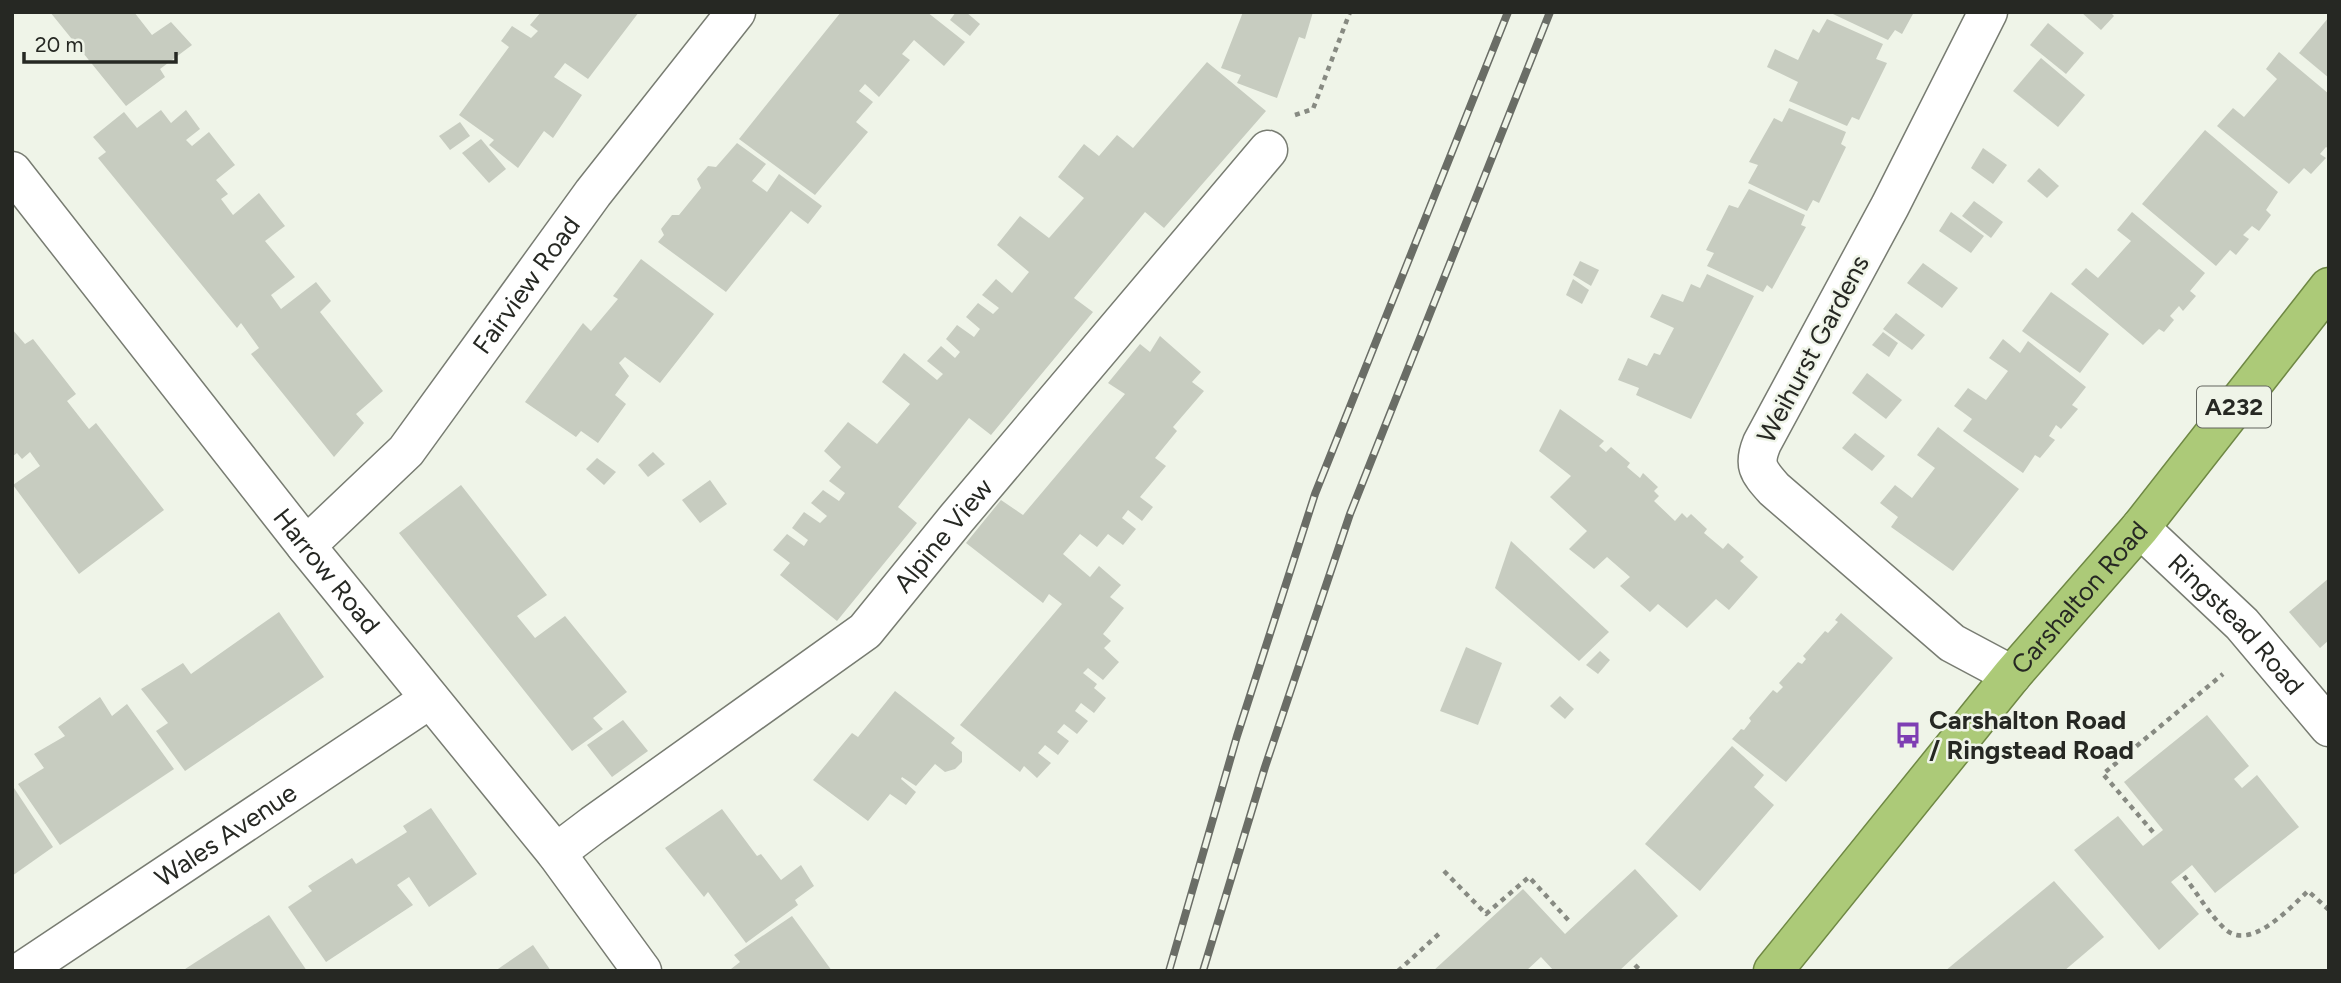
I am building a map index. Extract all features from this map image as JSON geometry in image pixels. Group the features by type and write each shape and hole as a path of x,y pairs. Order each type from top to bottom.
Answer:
{"highway":[{"name":"Carshalton Road","path":"1773,971 2012,675 2140,528 2329,287"}],"street":[{"name":"Fairview Road","path":"306,546 406,451 593,192 736,12"},
{"name":"Weihurst Gardens","path":"1988,12 1890,206 1755,458 1760,474 1774,489 1952,643 2012,675"},
{"name":"Alpine View","path":"556,853 866,631 965,509 1268,150"},
{"name":"Harrow Road","path":"12,171 306,546 556,853 642,971"},
{"name":"Ringstead Road","path":"2140,528 2242,624 2329,727"},
{"name":"Wales Avenue","path":"22,971 430,699"}],"path":[{"path":"1268,150 1258,142 1272,123 1313,109 1350,12"},
{"path":"2153,832 2103,774 2259,645"},
{"path":"1444,871 1486,914 1529,877 1570,922"},
{"path":"2184,876 2226,930 2238,936 2253,934 2276,921 2308,891 2329,910"},
{"path":"1398,971 1442,931"},
{"path":"1634,965 1641,971"}],"building":[{"path":"50,12 134,12 152,35 171,22 192,45 160,69 165,77 126,106"},
{"path":"541,12 639,12 588,79 565,63 554,77 582,95 553,138 544,131 518,168 489,145 494,140 459,115 509,47 501,41 512,26 531,38 538,31 530,25"},
{"path":"841,12 927,12 965,42 944,66 914,40 902,54 910,60 879,97 865,84 859,91 873,102 856,122 868,132 815,195 739,139"},
{"path":"956,12 966,12 980,24 970,36 950,20"},
{"path":"1243,12 1313,12 1305,39 1299,37 1277,98 1237,83 1241,75 1221,68"},
{"path":"1914,12 1902,34 1895,30 1888,40 1833,14"},
{"path":"2081,12 2110,12 2114,16 2101,30"},
{"path":"2329,17 2329,78 2299,53"},
{"path":"1827,19 1883,44 1876,59 1887,63 1859,120 1852,117 1847,126 1789,101 1798,82 1767,67 1775,49 1798,60 1813,29 1819,33"},
{"path":"2048,23 2084,53 2066,74 2030,45"},
{"path":"2279,52 2329,94 2329,149 2326,147 2320,154 2326,158 2311,174 2304,168 2289,184 2217,126 2233,108 2244,117 2277,79 2266,69"},
{"path":"2041,58 2085,95 2058,127 2013,91"},
{"path":"1207,62 1266,111 1164,228 1145,212 1074,298 1093,312 991,435 969,418 898,507 917,523 837,621 780,575 790,563 773,550 787,534 804,546 808,540 792,528 804,512 820,523 827,516 811,503 823,490 839,501 845,493 829,481 841,467 824,451 848,422 877,444 910,404 882,382 904,353 937,380 943,374 927,361 941,346 955,358 960,352 946,339 957,325 974,337 980,329 966,317 978,303 993,314 999,308 982,295 996,279 1012,293 1029,272 997,245 1020,216 1049,238 1084,198 1058,177 1084,144 1099,156 1117,135 1133,148"},
{"path":"1789,108 1846,132 1841,144 1846,147 1819,203 1813,200 1807,211 1748,183 1758,165 1749,162 1774,118 1782,122"},
{"path":"161,110 171,123 186,110 200,129 186,140 192,146 209,132 235,165 216,180 228,194 221,199 233,215 259,193 285,226 265,241 295,277 271,295 281,309 316,282 331,301 320,312 383,391 356,414 364,423 334,457 251,354 259,348 241,323 237,328 98,158 106,152 93,137 124,112 137,128"},
{"path":"460,122 470,136 450,150 439,136"},
{"path":"2205,130 2278,192 2266,210 2271,215 2259,231 2252,226 2243,235 2249,239 2236,255 2230,250 2216,266 2142,204"},
{"path":"481,139 506,169 489,183 462,153"},
{"path":"737,143 766,164 752,181 767,192 779,174 822,206 808,224 791,211 726,292 658,242 664,235 661,229 672,215 679,215 701,188 697,179 708,166 716,167"},
{"path":"1983,148 2007,165 1993,184 1971,168"},
{"path":"2039,168 2059,186 2047,198 2027,181"},
{"path":"1749,189 1805,215 1801,225 1806,227 1772,289 1767,285 1763,292 1707,266 1714,253 1706,250 1729,205 1738,208"},
{"path":"1974,201 2003,222 1991,238 1962,216"},
{"path":"1951,212 1984,236 1971,253 1939,231"},
{"path":"2132,212 2205,273 2190,291 2196,296 2183,311 2179,306 2170,316 2174,320 2164,332 2159,329 2143,345 2071,284 2086,268 2098,278 2131,241 2117,230"},
{"path":"641,259 714,314 660,383 625,357 619,363 629,376 615,395 626,404 598,443 581,431 576,437 525,402 583,323 591,331 618,299 613,296"},
{"path":"1580,261 1599,270 1591,286 1573,275"},
{"path":"1923,263 1958,288 1942,308 1907,283"},
{"path":"1707,274 1754,296 1691,419 1636,395 1639,388 1618,380 1628,358 1647,366 1654,353 1660,355 1674,328 1650,317 1662,294 1683,302 1691,284 1700,288"},
{"path":"1573,279 1589,290 1582,304 1566,295"},
{"path":"2051,292 2109,334 2080,373 2022,331"},
{"path":"1896,313 1925,335 1912,350 1883,329"},
{"path":"12,329 25,344 33,339 76,394 67,401 89,429 96,423 164,510 79,574 13,485 40,466 30,452 22,459 17,453 12,457"},
{"path":"1883,332 1898,343 1889,357 1872,345"},
{"path":"1160,336 1201,372 1192,382 1204,391 1173,427 1177,431 1155,458 1166,466 1140,497 1153,507 1142,521 1128,510 1122,518 1136,529 1123,545 1108,534 1097,547 1080,534 1063,554 1090,577 1099,566 1121,585 1110,597 1124,608 1103,634 1111,641 1104,648 1119,662 1103,680 1088,668 1083,673 1097,684 1094,688 1106,698 1094,713 1081,703 1075,711 1088,721 1077,734 1064,724 1057,732 1069,741 1058,755 1045,745 1038,753 1051,763 1037,778 1024,766 1020,772 960,725 1062,604 1049,594 1043,603 966,543 1001,500 1023,515 1125,394 1108,383 1140,344 1150,352"},
{"path":"2003,339 2020,353 2028,341 2086,387 2072,405 2078,409 2061,429 2056,425 2049,436 2055,440 2040,458 2035,455 2023,473 1963,431 1972,419 1954,406 1968,388 1986,400 2008,371 1989,358"},
{"path":"1867,373 1902,400 1886,419 1852,393"},
{"path":"1560,409 1604,441 1599,446 1606,452 1611,447 1630,463 1627,467 1640,478 1643,473 1658,487 1654,491 1659,496 1654,501 1675,521 1682,513 1687,518 1691,514 1707,529 1704,533 1723,549 1728,543 1744,557 1740,561 1758,577 1729,610 1716,599 1687,628 1658,604 1650,612 1620,586 1630,577 1607,557 1594,569 1569,549 1587,531 1550,497 1571,476 1539,451"},
{"path":"1938,427 2019,489 1953,571 1891,527 1898,517 1880,503 1895,485 1912,498 1935,468 1917,455"},
{"path":"1855,433 1885,456 1872,471 1842,448"},
{"path":"653,452 665,464 648,477 638,465"},
{"path":"597,458 616,472 604,485 586,469"},
{"path":"710,480 727,504 700,523 682,500"},
{"path":"461,485 547,595 517,616 535,638 565,616 627,692 593,718 603,729 572,751 399,533"},
{"path":"1511,541 1609,632 1579,661 1495,588"},
{"path":"2329,578 2329,640 2320,648 2289,612"},
{"path":"279,612 324,677 185,771 156,731 168,723 141,689 183,663 191,674"},
{"path":"1841,613 1893,658 1786,782 1732,739 1741,729 1744,730 1751,721 1749,718 1773,690 1777,693 1783,687 1779,683 1798,662 1802,664 1806,659 1803,656 1825,631 1828,633 1838,622 1835,620"},
{"path":"1466,647 1502,663 1478,725 1440,711"},
{"path":"1600,651 1610,660 1598,674 1586,665"},
{"path":"895,691 955,738 951,743 962,752 962,762 955,769 945,772 935,764 916,786 902,777 916,792 906,805 890,794 868,821 813,780 852,733 858,737"},
{"path":"1560,696 1574,709 1565,719 1550,706"},
{"path":"100,697 112,716 127,704 174,769 60,845 18,784 44,768 34,754 65,736 58,727"},
{"path":"2207,715 2249,766 2234,779 2242,788 2257,775 2299,827 2215,893 2192,865 2171,882 2199,914 2159,950 2074,850 2118,816 2143,846 2163,830 2124,782"},
{"path":"623,720 648,751 612,777 587,745"},
{"path":"1732,746 1764,775 1754,787 1774,805 1700,891 1645,844"},
{"path":"12,785 53,847 12,876"},
{"path":"431,808 477,874 429,907 409,877 397,885 413,905 326,962 288,907 312,891 308,886 352,858 356,864 407,832 403,826"},
{"path":"722,809 757,856 761,854 781,880 801,865 814,886 795,900 798,905 746,943 708,892 704,897 665,848"},
{"path":"1635,869 1678,916 1619,971 1554,971 1541,957 1526,971 1433,971 1523,889 1565,934"},
{"path":"2054,881 2104,937 2064,971 1945,971"},
{"path":"269,915 307,971 182,971"},
{"path":"792,916 832,971 732,971 740,962 734,955"},
{"path":"533,945 551,971 495,971"}],"railway":[{"path":"1169,971 1237,736 1315,494 1508,12"},
{"path":"1203,971 1265,767 1350,514 1550,12"}],"place":[{"name":"Carshalton Road / Ringstead Road","path":"1908,735"}]}
